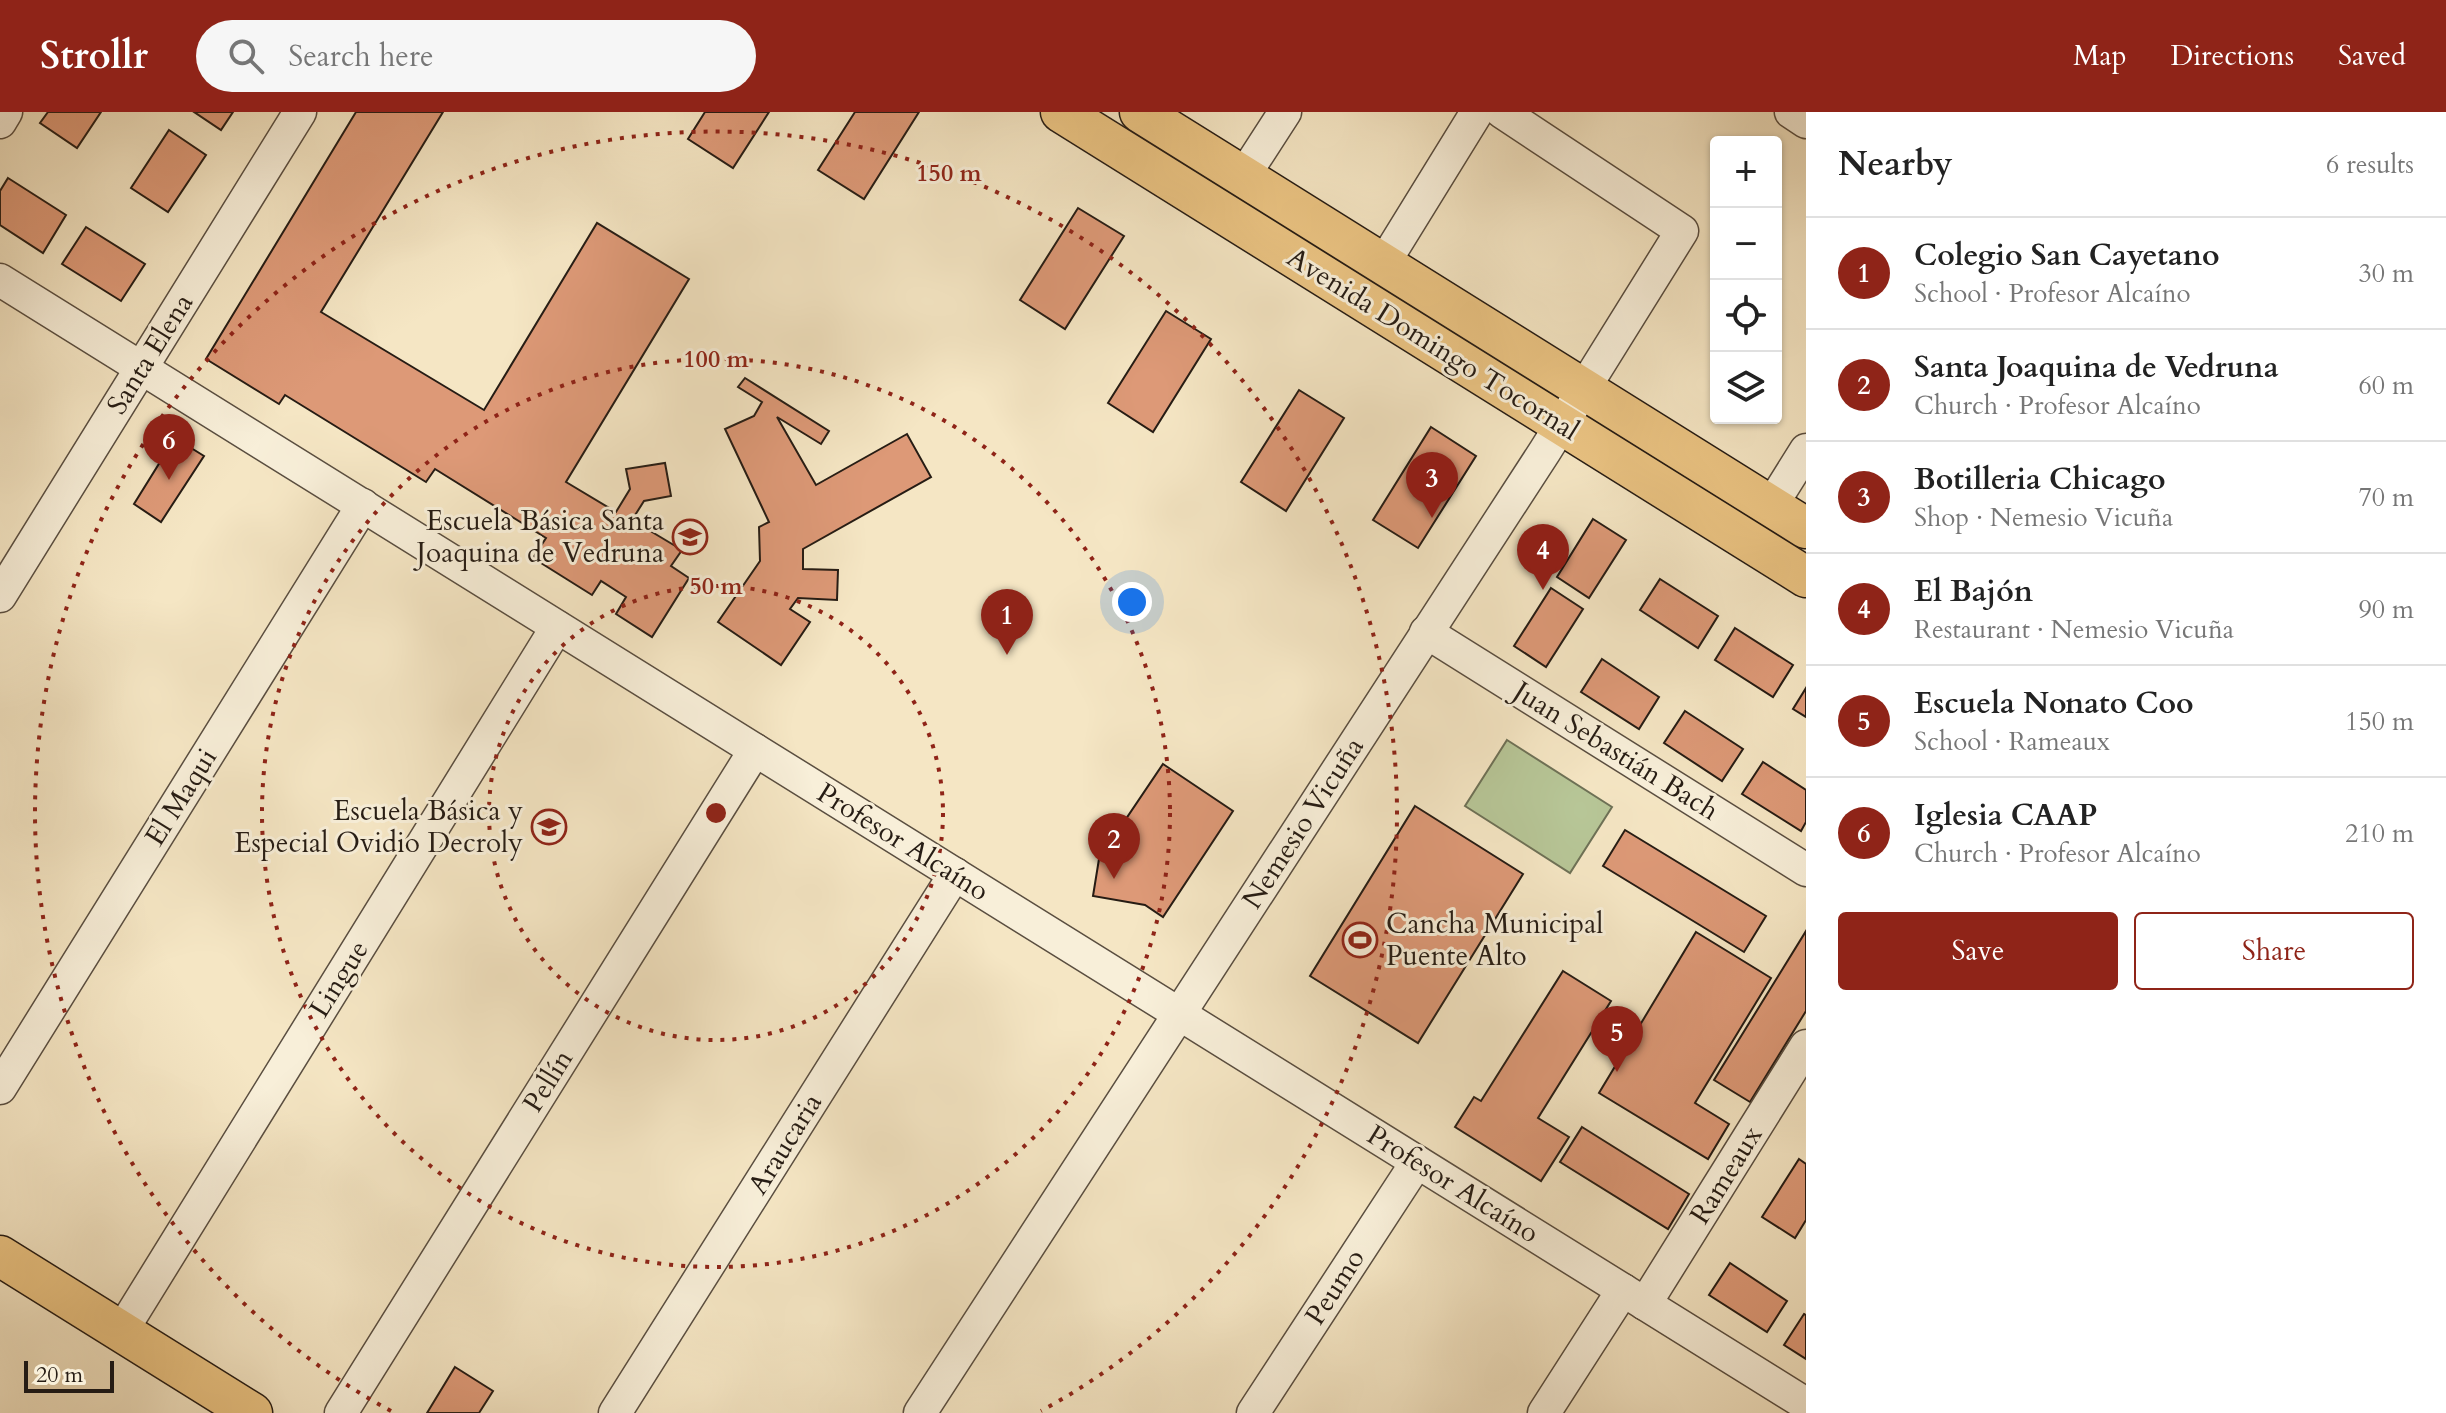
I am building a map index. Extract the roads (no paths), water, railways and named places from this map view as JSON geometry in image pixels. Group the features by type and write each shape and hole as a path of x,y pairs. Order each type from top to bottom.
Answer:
{"main road":[{"name":"Avenida Domingo Tocornal","path":"1061,112 1806,577"},
{"name":"Avenida Domingo Tocornal","path":"1140,112 1382,266 1806,528"},
{"path":"0,1256 252,1413"}],"street":[{"path":"0,122 6,112"},
{"name":"Santa Elena","path":"0,596 300,112"},
{"path":"1243,177 1285,112"},
{"path":"1382,266 1477,112"},
{"name":"Nemesio Vicuña","path":"920,1413 1562,424 1682,231 1502,112"},
{"path":"1791,112 1806,122"},
{"name":"Profesor Alcaíno","path":"0,280 1806,1404"},
{"path":"1771,506 1806,450"},
{"name":"El Maqui","path":"0,1088 363,505"},
{"name":"Lingue","path":"121,1332 557,627"},
{"name":"Juan Sebastián Bach","path":"1426,632 1806,870"},
{"name":"Pellín","path":"341,1413 755,750"},
{"name":"Araucaria","path":"615,1413 955,874"},
{"name":"Rameaux","path":"1544,1413 1634,1297 1806,1046"},
{"name":"Peumo","path":"1253,1413 1417,1162"}],"place":[{"name":"Iglesia CAAP","path":"169,480"},
{"name":"Botilleria Chicago","path":"1432,518"},
{"name":"Escuela Básica Santa Joaquina de Vedruna","path":"690,537"},
{"name":"El Bajón","path":"1543,590"},
{"name":"Colegio San Cayetano","path":"1007,655"},
{"name":"Escuela Básica y Especial Ovidio Decroly","path":"549,827"},
{"name":"Santa Joaquina de Vedruna","path":"1114,879"},
{"name":"Cancha Municipal Puente Alto","path":"1360,940"},
{"name":"Escuela Nonato Coo","path":"1617,1072"}]}
